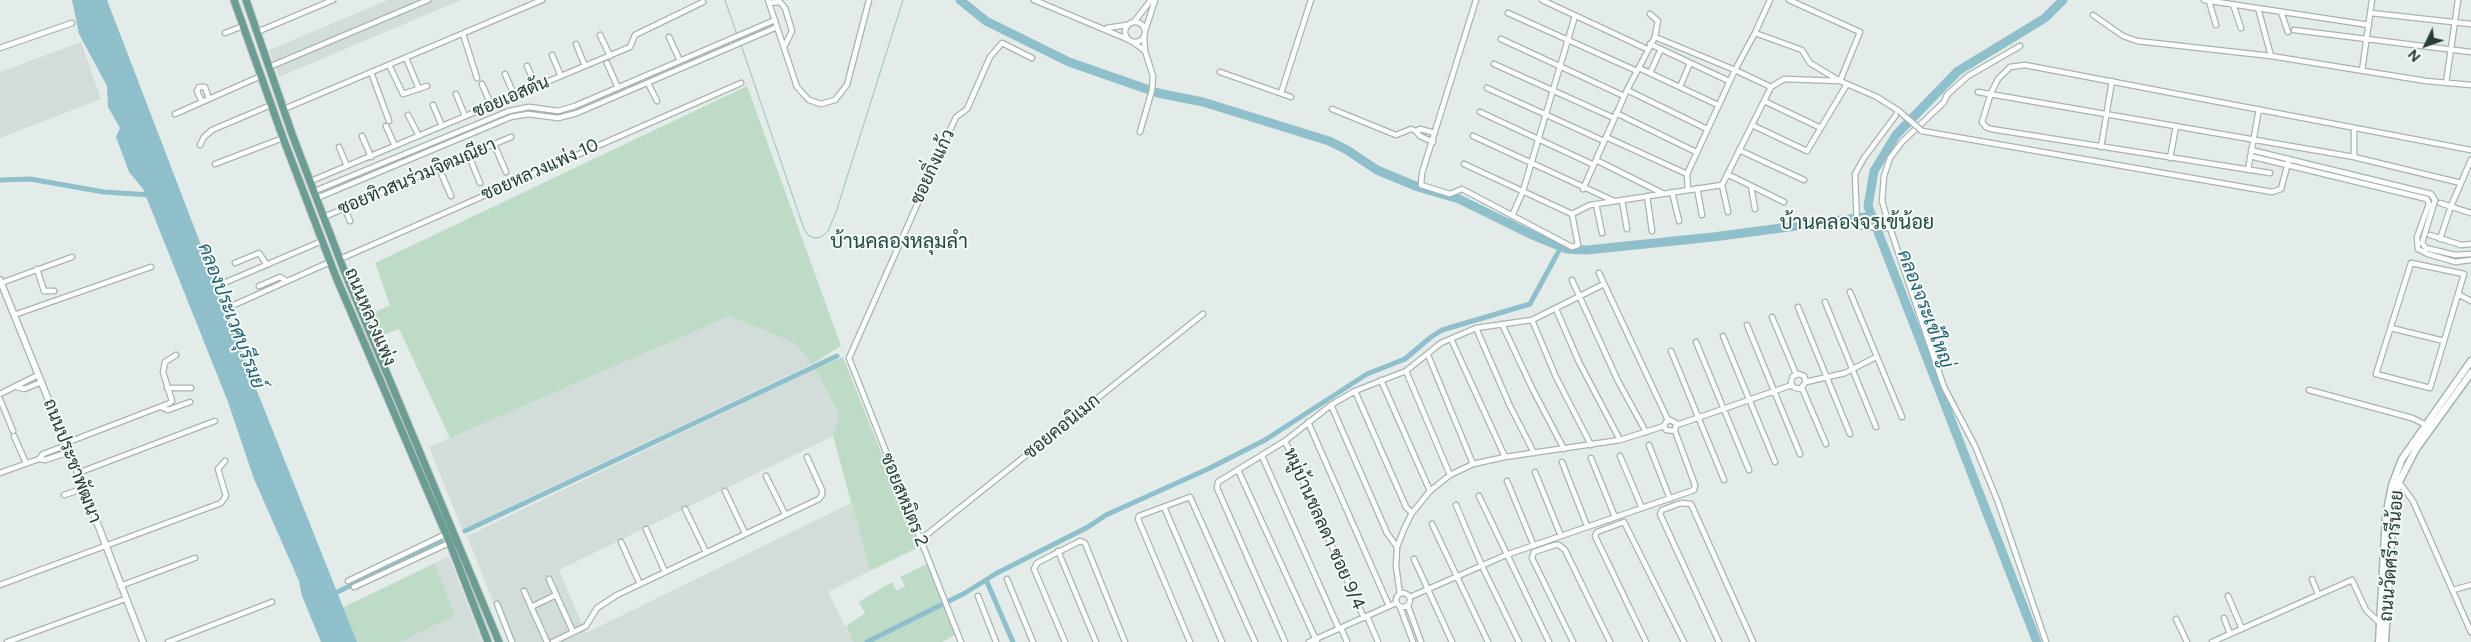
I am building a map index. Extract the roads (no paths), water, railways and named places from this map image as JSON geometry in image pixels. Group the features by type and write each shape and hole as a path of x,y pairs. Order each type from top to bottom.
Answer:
{"main road":[{"name":"ถนนหลวงแพ่ง","path":"234,0 330,262 446,534 488,642"},
{"name":"ถนนหลวงแพ่ง","path":"246,0 292,134 345,273 499,642"},
{"path":"283,138 292,134"},
{"path":"336,277 345,273"},
{"name":"ถนนวัดศรีวารีน้อย","path":"2385,642 2383,623 2388,498 2402,459 2471,361"},
{"name":"ถนนวัดศรีวารีน้อย","path":"2379,642 2383,623 2393,509 2399,482 2416,449 2471,372"}],"street":[{"path":"257,32 333,0"},
{"path":"269,67 428,0"},
{"path":"284,109 542,0"},
{"path":"784,47 792,31 785,8 780,2 768,1 797,87 809,100 821,104 835,100 847,85 869,0"},
{"path":"1103,28 1127,25 1134,22 1151,0"},
{"path":"1140,132 1152,90 1152,68 1145,51 1144,37 1155,0"},
{"path":"1281,93 1311,0"},
{"path":"1476,0 1422,173 1421,185 1450,194 1462,190 1572,247 1578,244 1572,214"},
{"path":"1542,0 1647,49"},
{"path":"1688,190 1687,174 1696,152 1734,70 1770,0"},
{"path":"1789,0 1860,32 1840,81"},
{"path":"2216,24 2207,0 2368,24"},
{"path":"2362,71 2372,0"},
{"path":"2446,83 2458,0"},
{"path":"1037,1 1127,39 1145,51"},
{"name":"ซอยเอสตัน","path":"311,181 630,48 635,35 703,2"},
{"path":"2233,4 2241,28"},
{"path":"2258,8 2272,56"},
{"path":"2281,12 2291,31 2471,52"},
{"path":"2370,12 2471,24"},
{"path":"1508,13 1638,70 1650,73 1718,105"},
{"path":"1584,188 1624,96 1647,49 1656,36 1658,21 1650,14"},
{"path":"2093,15 2123,36 2137,41 2272,56 2362,71 2471,85"},
{"path":"1512,216 1523,191 1575,16"},
{"path":"316,195 347,178 509,111 529,107 565,110 775,20"},
{"path":"1134,22 1140,23 1145,31"},
{"path":"0,48 72,23"},
{"path":"1127,25 1124,32 1127,39"},
{"path":"225,33 243,26"},
{"path":"316,195 350,184 511,117 528,114 549,118 567,116 777,27"},
{"path":"1755,32 1802,50 1810,63 1840,81 1877,97 1899,111 1922,131 2272,192 2281,189 2289,159"},
{"path":"463,34 477,78"},
{"path":"600,35 610,56"},
{"path":"1656,36 1771,87"},
{"path":"669,37 680,61"},
{"path":"1133,42 1139,42 1144,37"},
{"path":"1501,38 1624,96"},
{"name":"ซอยกิ่งแก้ว","path":"849,358 944,142 956,117 967,109 990,57 1002,43 1032,58"},
{"path":"576,44 585,66"},
{"path":"1650,44 1729,81"},
{"path":"2020,46 1968,76 1902,142 1890,158 1884,176 1882,201 1888,228 1944,387 1975,446 1998,502 2046,642"},
{"path":"1650,73 1661,49"},
{"path":"552,54 561,76"},
{"path":"406,58 419,89"},
{"path":"607,63 618,88"},
{"path":"1680,87 1690,63"},
{"path":"1494,64 1696,152"},
{"path":"389,65 403,94 427,86"},
{"path":"2270,173 1986,127 1982,122 1991,93 1998,79 2015,65 2026,65 2471,150"},
{"path":"527,66 536,86"},
{"path":"371,72 395,146"},
{"path":"1220,72 1291,97"},
{"path":"505,74 514,95"},
{"path":"175,114 261,76"},
{"path":"1728,212 1722,185 1771,87 1784,79 1840,81"},
{"path":"2100,146 2112,81"},
{"path":"648,83 657,101"},
{"name":"ซอยหลวงแพ่ง 10","path":"340,258 741,83"},
{"path":"482,84 491,105"},
{"path":"1752,125 1808,151 1847,84"},
{"path":"202,102 198,91 199,87 205,87 210,99"},
{"path":"1487,88 1687,174"},
{"path":"1627,90 1707,129"},
{"path":"1978,92 2354,157 2461,183"},
{"path":"456,94 465,116"},
{"path":"1764,101 1821,128"},
{"path":"200,145 204,137 212,130 271,105"},
{"path":"433,105 442,126"},
{"path":"1332,109 1396,135 1403,134 1411,129 1435,133"},
{"path":"2248,170 2259,109"},
{"path":"1888,228 1858,226 1855,174 1899,111"},
{"path":"1480,112 1663,194"},
{"path":"408,115 419,136"},
{"path":"2170,158 2176,126"},
{"path":"2354,128 2354,157"},
{"path":"1416,131 1420,136 1433,142"},
{"path":"362,136 371,156"},
{"path":"1473,136 1615,201"},
{"name":"ซอยทิวสนร่วมจิตมณียา","path":"324,217 511,137"},
{"path":"215,164 283,138"},
{"path":"494,144 506,172"},
{"path":"339,147 348,166"},
{"path":"1740,150 1804,180"},
{"path":"2252,150 2427,192 2435,198 2422,241 2423,246 2469,257"},
{"path":"469,156 480,183"},
{"path":"2250,156 2424,197 2429,201 2417,242 2421,252 2455,262 2469,257"},
{"path":"2440,238 2451,206 2471,160"},
{"path":"1464,164 1572,214 1596,204 1722,185"},
{"path":"440,168 451,196"},
{"path":"1727,174 1784,202"},
{"path":"347,178 350,184"},
{"path":"2387,189 2389,183"},
{"path":"1751,186 1755,209"},
{"path":"1697,188 1702,215"},
{"path":"1672,192 1679,220"},
{"path":"1646,196 1652,230"},
{"path":"1622,200 1627,229"},
{"path":"2440,203 2471,213"},
{"path":"1596,204 1602,233"},
{"path":"345,208 350,221"},
{"path":"2430,235 2462,245 2471,244"},
{"path":"224,283 322,241"},
{"path":"235,263 259,253 267,265"},
{"path":"1,284 72,256"},
{"path":"225,309 330,262"},
{"path":"2411,264 2464,274 2430,388 2376,374 2391,328 2411,264"},
{"path":"14,315 151,267"},
{"path":"37,269 44,291 54,291"},
{"path":"1599,273 1668,420"},
{"path":"259,286 280,277 286,281"},
{"path":"1572,280 1618,382 1646,432"},
{"name":"ถนนประชาพัฒนา","path":"1,284 42,382 143,642"},
{"path":"1285,642 1217,488 1218,482 1285,441 1331,405 1355,391 1406,371 1450,339 1476,328 1532,320 1604,284"},
{"path":"1850,292 1902,417"},
{"path":"2458,294 2471,301"},
{"path":"1824,302 1876,427"},
{"path":"1798,307 1850,434"},
{"path":"1556,309 1579,362 1620,440"},
{"name":"ซอยคอนิเมก","path":"920,540 1203,314"},
{"path":"1772,317 1796,374"},
{"path":"1532,320 1565,394 1591,445"},
{"path":"1502,324 1532,390 1564,449"},
{"path":"1747,325 1800,454"},
{"path":"1476,328 1510,406 1534,453"},
{"path":"2391,328 2444,342"},
{"path":"1722,336 1775,462"},
{"path":"1450,339 1505,457"},
{"path":"1696,342 1749,470"},
{"path":"1671,351 1724,480"},
{"path":"39,459 43,454 172,401 167,388 163,366 168,359 176,355"},
{"path":"1428,355 1473,464"},
{"path":"1802,388 1806,382 1853,370 1876,357"},
{"name":"ซอยสหมิตร 2","path":"849,358 920,540 946,599 961,642"},
{"path":"1406,371 1450,475"},
{"path":"1796,374 1804,376 1806,382"},
{"path":"1792,385 1791,379 1796,374"},
{"path":"0,394 38,375"},
{"path":"1381,380 1430,491"},
{"path":"17,387 24,389 42,382"},
{"path":"1664,426 1668,432 1674,431 1677,426 1774,390 1792,385 1795,388 1802,388"},
{"path":"167,388 191,388"},
{"path":"1802,388 1826,444"},
{"path":"2309,390 2412,418 2426,425"},
{"path":"1355,391 1406,507 1412,513"},
{"path":"0,400 13,431"},
{"path":"161,407 168,410 190,402"},
{"path":"1331,405 1387,532 1397,547"},
{"path":"1668,420 1673,420 1677,426"},
{"path":"1400,594 1396,566 1397,547 1412,513 1430,491 1450,475 1473,464 1505,457 1620,440 1664,426 1668,420"},
{"path":"78,473 215,421"},
{"path":"1308,422 1389,606"},
{"path":"1410,597 1506,555 1587,526 1690,493 1696,488 1674,431"},
{"path":"14,436 26,463"},
{"name":"หมู่บ้านชลลดา ซอย 9/4","path":"1285,441 1378,642"},
{"path":"1649,444 1670,499"},
{"path":"0,471 69,452"},
{"path":"1262,456 1347,642"},
{"path":"1620,456 1642,508"},
{"path":"553,642 587,624 600,606 640,584 822,495 807,457"},
{"path":"1591,458 1615,517"},
{"path":"0,585 221,503 226,496 218,469 225,462"},
{"path":"1562,462 1587,526"},
{"path":"1238,470 1316,641"},
{"path":"1535,472 1561,536"},
{"path":"766,476 785,514"},
{"path":"1507,481 1534,546"},
{"path":"2399,482 2413,501 2471,632"},
{"path":"64,495 82,489"},
{"path":"725,491 745,533"},
{"path":"1479,496 1549,642"},
{"path":"1190,642 1138,519 1139,516 1190,497 1255,642"},
{"path":"1719,642 1660,514 1662,510 1681,502 1690,504 1753,642"},
{"path":"1456,505 1482,566 1519,642"},
{"path":"1164,507 1222,642"},
{"path":"685,509 706,552"},
{"path":"1646,642 1595,536 1597,532 1624,522 1684,642"},
{"path":"1432,524 1488,642"},
{"path":"646,529 665,572"},
{"path":"348,581 446,534"},
{"path":"1065,642 1034,569 1037,563 1079,541 1084,543 1126,642"},
{"path":"354,587 449,542"},
{"path":"621,542 640,584"},
{"path":"1573,642 1532,558 1534,552 1559,544 1564,550 1610,642"},
{"path":"1058,551 1096,642"},
{"path":"120,586 195,558"},
{"path":"1414,559 1452,642"},
{"path":"549,578 572,632"},
{"path":"1007,579 1033,642"},
{"path":"2312,579 2318,594"},
{"path":"2212,642 2352,580 2366,610 2383,623"},
{"path":"2453,590 2471,585"},
{"path":"524,591 547,642"},
{"path":"1410,597 1406,593 1400,594 1396,598 1412,642"},
{"path":"531,607 556,595"},
{"path":"978,596 996,642"},
{"path":"2228,596 2242,628"},
{"path":"1410,597 1408,606 1421,642"},
{"path":"7,642 125,599"},
{"path":"168,642 272,602"},
{"path":"497,604 512,642"},
{"path":"1310,642 1316,641 1389,606 1408,606"},
{"path":"2224,618 2230,634"},
{"path":"2176,619 2187,642"}],"water":[{"path":"72,0 107,0 257,391 357,642 321,642 302,596 299,581 254,479 228,402 143,189 129,172 116,137 120,128 108,107 107,86 79,34"}],"waterway":[{"path":"725,0 737,35"},
{"path":"739,39 804,229 809,236 821,237 828,231 836,212 903,0"},
{"path":"960,0 986,21 1069,62 1158,93 1203,102 1329,141 1347,150 1377,170 1418,187 1459,199 1530,234 1567,249 1587,250 1713,237 1872,216"},
{"name":"คลองจระเข้ใหญ่","path":"2037,642 1868,206 1874,171 1896,135 1958,71 2045,18 2063,0"},
{"path":"0,180 30,179 104,192 151,195"},
{"path":"867,642 965,593 997,573 1088,527 1106,515 1210,468 1265,440 1367,374 1405,359 1442,330 1530,304 1561,247"},
{"path":"465,531 837,356"},
{"path":"331,595 441,542"},
{"path":"987,582 1013,642"}],"district":[{"name":"บ้านคลองจรเข้น้อย","path":"1857,223"},
{"name":"บ้านคลองหลุมลำ","path":"899,242"}],"water label":[{"name":"คลองประเวศบุรีรมย์","path":"231,316"}]}
